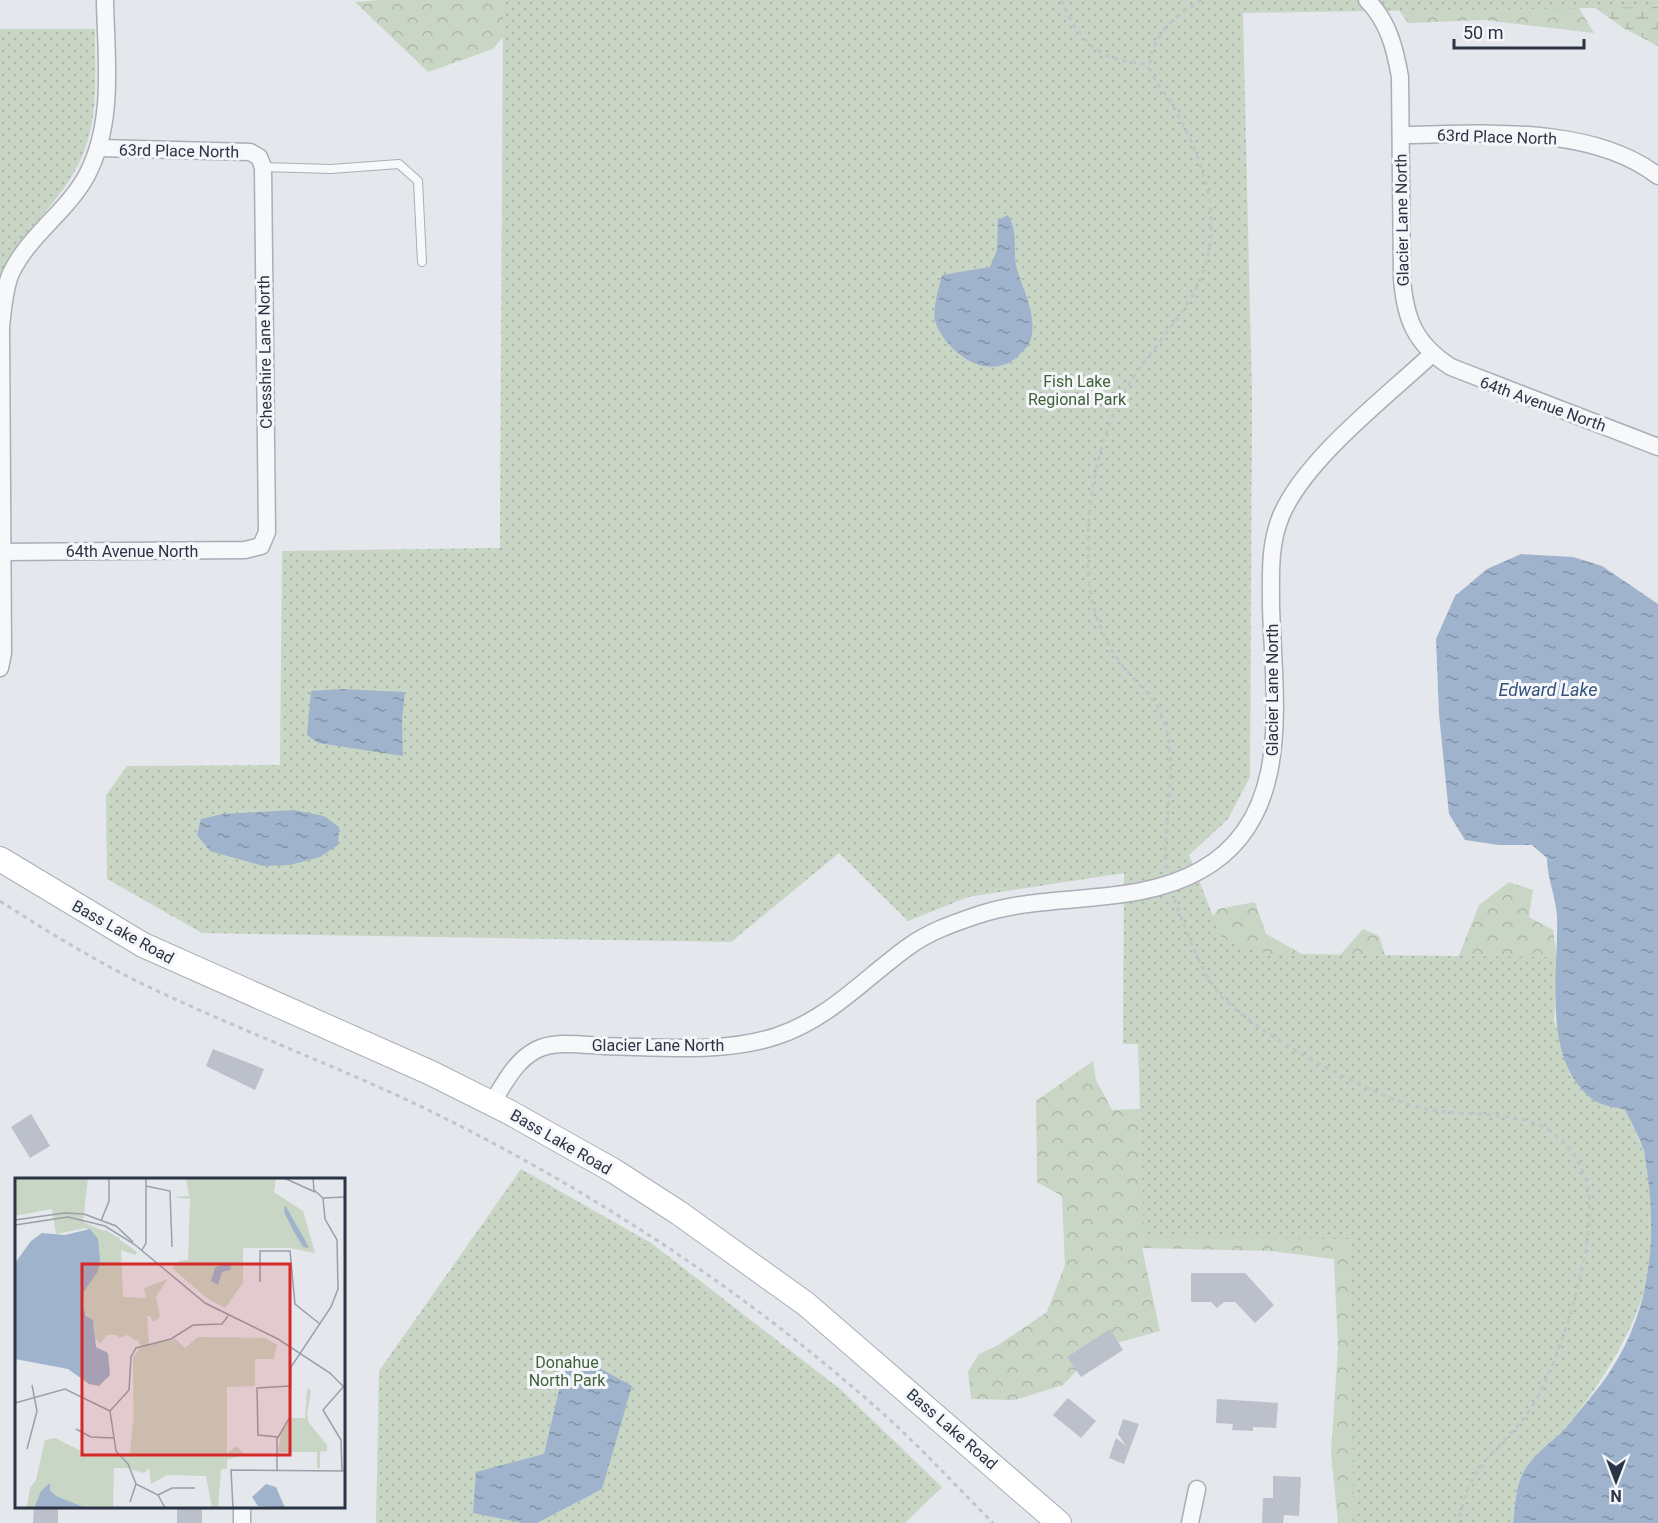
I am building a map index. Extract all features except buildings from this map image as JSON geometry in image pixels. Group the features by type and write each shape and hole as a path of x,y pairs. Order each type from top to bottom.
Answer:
{"main road":[{"name":"Bass Lake Road","path":"0,859 142,945 369,1044 492,1103 623,1177 758,1269 871,1359 1059,1523"}],"street":[{"path":"0,668 3,653 1,327 4,300 11,274 24,251 73,199 99,148 105,125 105,0"},
{"name":"Glacier Lane North","path":"492,1103 522,1060 546,1046 698,1047 737,1045 777,1036 815,1019 850,995 910,945 945,927 982,914 1019,906 1138,891 1169,884 1204,868 1223,855 1245,831 1259,808 1269,781 1274,751 1270,571 1273,540 1281,515 1295,489 1312,467 1431,355 1413,330 1404,306 1400,77 1396,52 1388,30 1376,9 1367,0"},
{"name":"63rd Place North","path":"1401,135 1544,135 1582,143 1618,155 1658,176"},
{"name":"63rd Place North","path":"99,148 250,152 261,162"},
{"name":"Chesshire Lane North","path":"261,162 267,532 261,546"},
{"name":"64th Avenue North","path":"1431,355 1472,377 1658,447"},
{"name":"64th Avenue North","path":"2,552 245,550 261,546"},
{"path":"1190,1523 1197,1489"}],"lane":[{"path":"261,162 331,169 399,164 418,181 422,262"}],"path":[{"path":"1061,0 1077,31 1096,51 1124,62 1150,64"},
{"path":"1166,873 1170,766 1168,740 1161,715 1153,701 1118,660 1103,634 1090,589 1088,549 1094,486 1114,415 1145,360 1185,309 1201,277 1210,246 1211,216 1207,185 1188,132 1156,79 1150,64 1154,47 1164,32 1184,11 1202,0"},
{"path":"1172,895 1210,981 1223,998 1248,1021 1351,1080 1401,1101 1422,1108 1501,1114 1537,1125 1564,1141 1579,1163 1589,1186 1589,1231 1583,1264 1561,1338 1533,1404 1472,1481 1459,1523"},
{"path":"0,900 82,952 148,986 339,1068 467,1129 606,1207 737,1297 854,1389 889,1420 993,1523"}],"green space":[{"name":"Fish Lake Regional Park","path":"503,0 1658,0 1658,7 1243,13 1252,400 1250,777 1228,819 1189,855 1222,939 1268,954 1557,957 1554,1021 1596,1102 1625,1109 1653,1179 1657,1204 1656,1236 1643,1295 1619,1349 1604,1375 1568,1425 1524,1469 1517,1492 1513,1523 1354,1523 1349,1239 1144,1238 1138,1044 1123,1044 1124,873 968,897 908,921 839,853 731,942 202,933 107,879 106,795 127,766 280,765 282,551 500,548"},
{"path":"533,0 493,49 428,72 355,2"},
{"path":"1392,0 1574,0 1594,33 1484,20 1408,23"},
{"path":"1584,0 1658,0 1658,46 1625,29"},
{"path":"0,29 95,29 95,79 92,122 79,163 67,184 15,248 0,277"},
{"path":"1509,882 1533,890 1529,917 1553,930 1557,957 1554,1021 1513,1523 1338,1523 1331,1452 1338,1348 1334,1259 1271,1251 1142,1248 1160,1331 1098,1348 1063,1385 1014,1400 971,1399 968,1371 979,1354 998,1345 1047,1312 1065,1265 1062,1196 1037,1182 1036,1101 1093,1061 1096,1080 1112,1110 1159,1108 1198,938 1218,909 1255,902 1266,934 1302,954 1340,955 1363,929 1379,936 1392,978 1456,963 1479,905"},
{"name":"Donahue North Park","path":"521,1169 651,1243 840,1389 942,1487 905,1523 376,1523 379,1371"}],"water":[{"path":"1008,215 1014,229 1016,265 1032,317 1032,335 1029,344 1009,363 985,366 961,355 942,336 936,324 935,306 942,275 990,267 997,250 998,220"},
{"name":"Edward Lake","path":"1521,554 1573,557 1602,566 1658,604 1658,1523 1513,1523 1517,1491 1525,1469 1534,1457 1569,1424 1609,1373 1624,1347 1644,1294 1651,1238 1651,1209 1644,1151 1635,1130 1625,1110 1598,1103 1578,1084 1566,1064 1559,1041 1555,990 1557,916 1547,858 1532,845 1499,845 1465,840 1449,814 1439,714 1436,639 1455,596 1487,569"},
{"path":"341,689 405,692 402,720 403,756 318,743 307,735 311,691"},
{"path":"294,810 324,816 339,827 338,845 320,857 290,865 263,866 210,851 197,835 201,819 223,814"},
{"path":"578,1356 632,1386 602,1489 537,1523 523,1523 473,1513 476,1472 544,1454 563,1373"}]}
